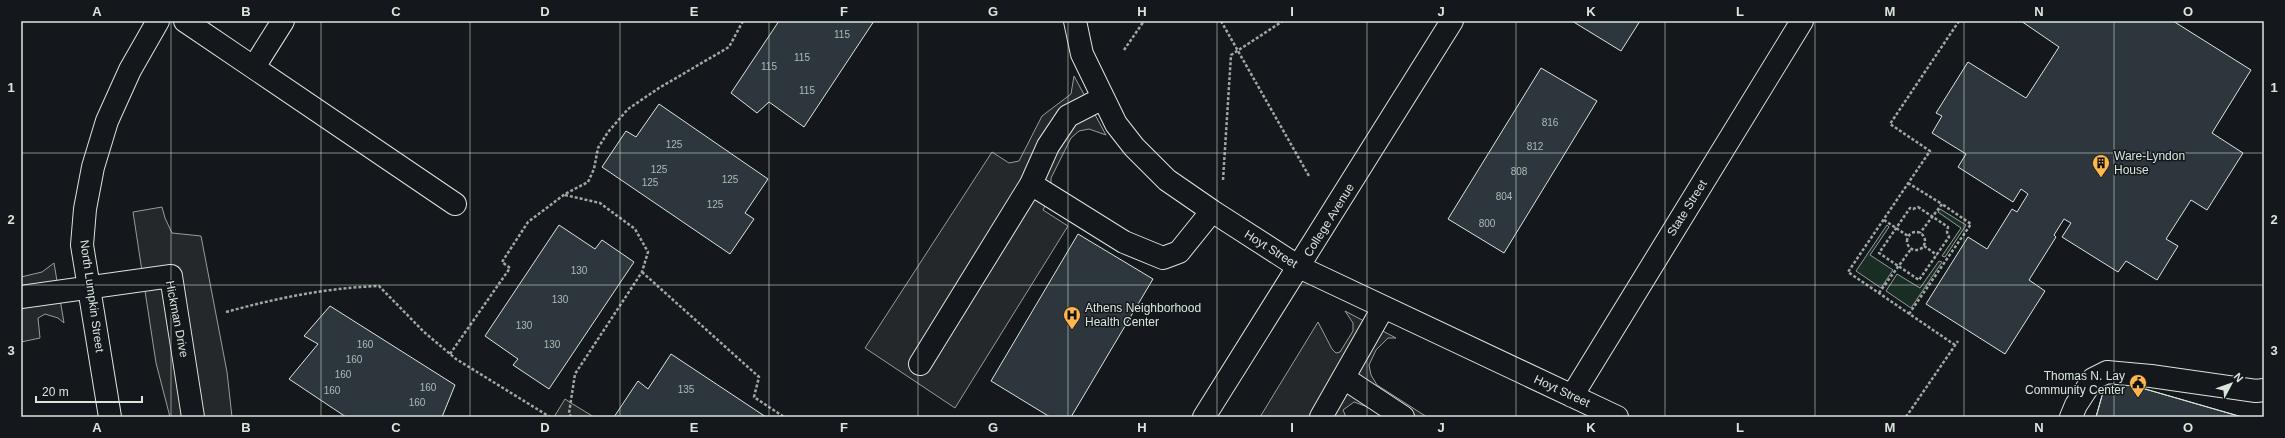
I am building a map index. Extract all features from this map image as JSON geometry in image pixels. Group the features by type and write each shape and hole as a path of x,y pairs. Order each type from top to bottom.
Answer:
{"street":[{"name":"North Lumpkin Street","path":"110,417 82,245 86,209 93,168 107,121 130,70 158,21"},
{"path":"185,21 455,204"},
{"path":"254,67 283,21"},
{"name":"Hoyt Street","path":"1075,21 1082,54 1116,124 1134,147 1167,180 1299,267 1580,405 1617,417"},
{"name":"College Avenue","path":"1204,417 1452,21"},
{"name":"State Street","path":"1580,405 1802,21"},
{"path":"920,364 1031,184 1048,146 1068,116 1103,98"},
{"path":"1031,184 1124,242 1163,258 1179,252 1212,211"},
{"name":"Hickman Drive","path":"90,288 171,276 193,417"},
{"path":"21,297 90,288"},
{"path":"1321,417 1383,308"},
{"path":"2071,417 2076,404 2093,379 2108,372 2151,376 2256,391 2264,390"},
{"path":"1344,378 1403,417"}],"path":[{"path":"450,354 510,268 502,262 528,222 565,194 588,182 594,169 598,148 608,132 628,109 659,88 729,48 743,21"},
{"path":"1124,50 1144,21"},
{"path":"1221,21 1309,176"},
{"path":"1223,180 1231,55 1283,21"},
{"path":"1955,345 1848,272 1930,151 1890,124 1959,21"},
{"path":"1908,183 1971,224 1909,314"},
{"path":"565,194 600,203 635,229 648,252 642,272 575,374 569,413 571,417"},
{"path":"1920,233 1942,204"},
{"path":"1918,207 1933,217 1948,227 1947,232 1949,237 1920,280 1879,253 1910,208 1913,210 1918,207"},
{"path":"1884,220 1908,236"},
{"path":"1913,232 1920,233 1925,239 1924,246 1918,250 1911,249 1907,242 1908,236 1913,232"},
{"path":"1924,246 1937,255"},
{"path":"1879,293 1911,249"},
{"path":"642,272 759,377 754,397 784,417"},
{"path":"226,312 283,297 341,287 379,286 424,332 450,354 550,417"},
{"path":"1906,417 1958,341"}],"green space":[{"path":"1940,209 1966,225 1945,257 1942,256 1961,228 1938,212"},
{"path":"1887,225 1889,227 1870,255 1893,270 1881,288 1856,271"},
{"path":"1939,261 1942,262 1911,308 1886,291 1897,274 1920,288"}],"shaded area":[{"path":"1074,76 1106,135 1089,129 1079,131 1071,138 1051,178 1053,190 1043,210 1068,226 955,408 865,348 992,152 1009,163 1019,161 1042,116 1071,94"},
{"path":"162,207 172,233 201,236 227,372 232,417 170,417 156,363 133,212"},
{"path":"54,263 64,323 58,318 45,314 38,318 40,338 21,342 21,277 42,272"},
{"path":"1345,311 1396,338 1388,338 1376,350 1369,365 1371,375 1377,385 1427,417 1384,417 1373,409 1354,402 1343,410 1346,417 1260,417 1318,322 1332,349 1336,353 1340,352 1353,331 1353,323"},
{"path":"565,399 571,403 594,417 554,417"}],"building":[{"path":"779,21 874,21 804,127 769,102 757,113 731,93"},
{"path":"1572,21 1640,21 1621,51"},
{"name":"Ware-Lyndon House","path":"2021,21 2173,21 2251,70 2212,133 2243,153 2207,210 2191,200 2166,239 2178,246 2157,280 2126,261 2118,272 2062,237 2071,223 2064,219 2054,235 2056,237 2029,280 2045,291 2005,354 1926,304 1968,237 1987,249 2012,209 2017,212 2028,194 2021,189 2013,202 1958,167 1966,154 1932,133 1942,116 1936,113 1968,62 2026,98 2059,47"},
{"path":"1541,68 1597,101 1504,253 1448,219"},
{"path":"659,104 768,179 745,213 754,219 730,254 602,167 626,131 636,137"},
{"path":"559,225 595,249 602,240 634,262 549,389 513,365 518,359 485,336"},
{"name":"Athens Neighborhood Health Center","path":"1078,234 1153,279 1071,417 1050,417 991,381"},
{"path":"330,306 455,385 442,417 346,417 289,379 318,344 304,336"},
{"path":"671,354 766,417 614,417 638,381 648,389"},
{"name":"Thomas N. Lay Community Center","path":"2107,378 2242,417 2096,417"},
{"name":"Thomas N. Lay Community Center","path":"2107,378 2242,417 2096,417"}],"place":[{"name":"Ware-Lyndon House","path":"2101,178"},
{"name":"Athens Neighborhood Health Center","path":"1072,330"},
{"name":"Thomas N. Lay Community Center","path":"2138,398"}]}
